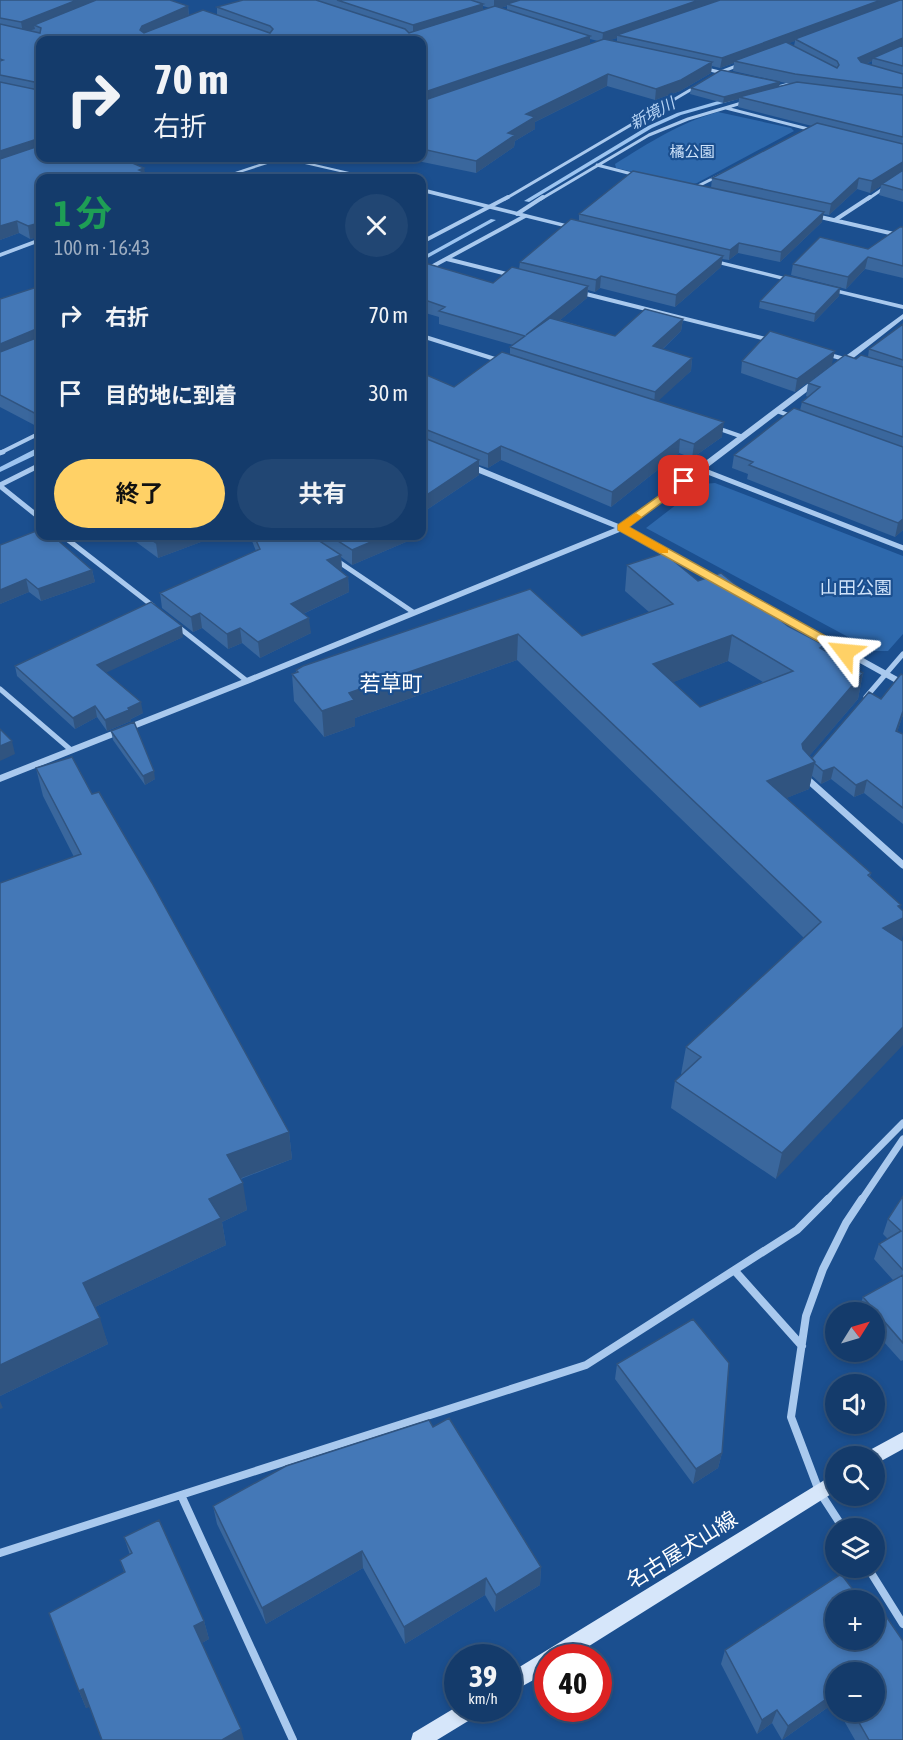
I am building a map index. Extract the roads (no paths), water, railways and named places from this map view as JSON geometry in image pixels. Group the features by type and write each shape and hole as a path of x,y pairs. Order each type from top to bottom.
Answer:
{"main road":[{"path":"885,1451 903,1440"},
{"name":"名古屋犬山線","path":"575,1644 825,1487"},
{"path":"420,1740 449,1722"}],"street":[{"path":"685,64 731,74"},
{"path":"710,78 742,64"},
{"path":"426,240 491,207 700,84"},
{"path":"517,214 667,126 755,99"},
{"path":"723,108 818,131"},
{"path":"797,134 808,129"},
{"path":"233,174 270,162"},
{"path":"301,162 354,174"},
{"path":"597,165 639,176"},
{"path":"702,192 692,189 723,173"},
{"path":"835,220 893,182"},
{"path":"426,191 582,230"},
{"path":"426,270 525,216"},
{"path":"813,216 903,236"},
{"path":"0,255 36,242"},
{"path":"697,257 800,282"},
{"path":"447,259 515,276"},
{"path":"823,288 903,307"},
{"path":"572,291 778,342"},
{"path":"0,779 622,528 903,316"},
{"path":"426,337 499,360"},
{"path":"824,354 858,363"},
{"path":"777,411 798,419"},
{"path":"710,426 743,437"},
{"path":"0,453 36,435"},
{"path":"453,459 622,528 733,590"},
{"path":"36,467 0,486 36,515"},
{"path":"699,469 903,548"},
{"path":"68,540 155,608"},
{"path":"329,555 413,612"},
{"path":"744,595 903,684"},
{"path":"174,623 247,681"},
{"path":"862,701 903,654"},
{"path":"0,689 71,750"},
{"path":"801,773 903,865"},
{"path":"0,1553 586,1365 797,1230 903,1123"},
{"path":"837,1518 819,1491 791,1418 802,1346 809,1307 823,1269 846,1223 903,1139"},
{"path":"735,1271 802,1346"},
{"path":"181,1495 293,1740"},
{"path":"874,1578 903,1624"}],"waterway":[{"name":"新境川","path":"767,89 802,81"},
{"name":"新境川","path":"527,201 650,127 679,114 732,99"},
{"name":"新境川","path":"426,257 493,220"},
{"name":"新境川","path":"0,470 36,452"}],"district":[{"name":"若草町","path":"391,684"}],"park label":[{"name":"橘公園","path":"692,152"},
{"name":"山田公園","path":"856,588"}]}
